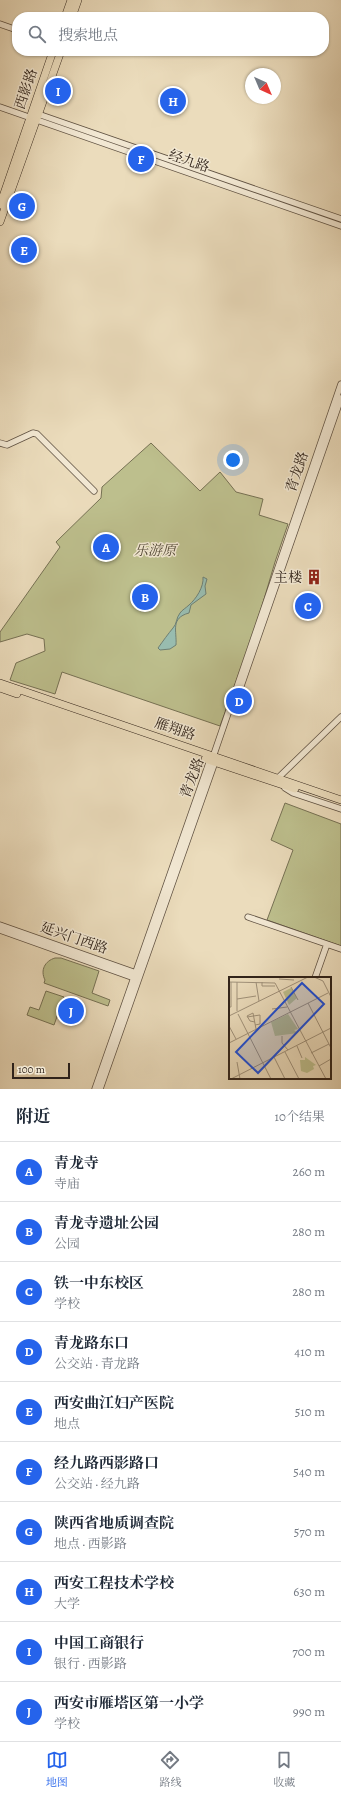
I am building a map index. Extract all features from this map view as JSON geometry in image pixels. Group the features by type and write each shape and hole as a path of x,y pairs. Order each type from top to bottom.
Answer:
{"main road":[{"path":"67,12 71,0"},
{"path":"74,12 78,0"},
{"name":"西影路","path":"0,204 51,56"},
{"name":"西影路","path":"0,222 59,56"},
{"name":"雁翔路","path":"0,683 214,759"},
{"name":"雁翔路","path":"0,688 341,800"},
{"name":"雁翔路","path":"277,780 341,804"}],"street":[{"path":"0,24 12,28"},
{"name":"经九路","path":"0,107 31,114 341,226"},
{"name":"经九路","path":"38,117 341,219"},
{"name":"青龙路","path":"214,759 341,384"},
{"name":"青龙路","path":"95,1089 137,976 341,398"},
{"path":"0,443 6,445 33,433 37,434 94,491"},
{"path":"341,717 277,780 293,792 341,809"},
{"path":"248,916 341,949"},
{"name":"延兴门西路","path":"0,925 137,976"},
{"name":"延兴门西路","path":"0,930 137,976"},
{"path":"315,977 327,944"},
{"name":"青龙路","path":"100,1089 137,976"}],"green space":[{"name":"乐游原","path":"151,443 200,491 220,472 236,492 263,499 259,515 288,524 254,633 220,726 62,672 55,694 10,680 16,663 45,651 44,639 27,634 0,642 0,632 60,547 56,542 101,498 102,487"},
{"path":"285,803 341,824 341,946 267,920 293,850 271,840"},
{"path":"61,958 99,971 92,993 110,1000 108,1006 44,983 44,966 51,959"},
{"path":"46,991 64,997 54,1025 27,1015 30,1007 39,1010"}],"water":[{"path":"203,577 207,579 205,586 206,594 191,605 189,613 179,618 176,626 176,645 170,649 160,650 158,648 174,626 180,613 197,596 202,585"}],"place":[{"name":"中国工商银行","path":"58,91"},
{"name":"西安工程技术学校","path":"173,101"},
{"name":"经九路西影路口","path":"141,159"},
{"name":"陕西省地质调查院","path":"22,206"},
{"name":"西安曲江妇产医院","path":"24,250"},
{"name":"青龙寺","path":"106,547"},
{"name":"主楼","path":"314,577"},
{"name":"青龙寺遗址公园","path":"145,597"},
{"name":"铁一中东校区","path":"308,606"},
{"name":"青龙路东口","path":"239,701"},
{"name":"西安市雁塔区第一小学","path":"71,1011"}]}
